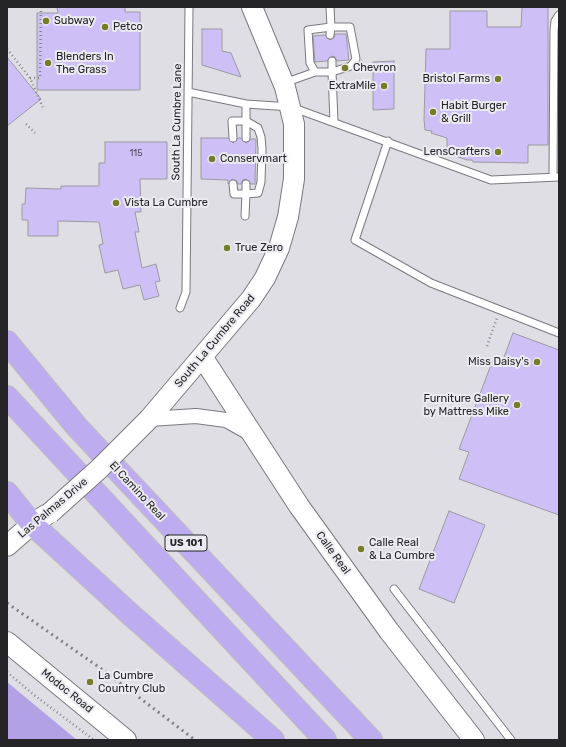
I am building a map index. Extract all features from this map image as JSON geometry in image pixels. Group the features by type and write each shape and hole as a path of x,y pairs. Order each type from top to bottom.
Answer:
{"highway":[{"name":"El Camino Real","path":"7,342 77,426 371,740"},
{"name":"US 101","path":"7,397 325,740"},
{"path":"7,493 41,518 130,614 273,740"}],"street":[{"name":"South La Cumbre Road","path":"99,469 149,419 203,358 251,299 265,278 279,248 291,206 296,151 291,107 284,83 252,7"},
{"name":"Calle Real","path":"203,358 299,506 388,631 474,740"},
{"path":"149,419 196,416 226,420 253,435"},
{"name":"Las Palmas Drive","path":"9,545 99,469"},
{"name":"Modoc Road","path":"7,642 126,740"}],"lane":[{"name":"South La Cumbre Lane","path":"180,308 186,292 189,7"},
{"path":"330,7 330,35"},
{"path":"188,92 246,104 291,107 388,141 491,180 556,177 554,30 555,21 559,15"},
{"path":"284,83 315,72 332,72 351,66 356,59 350,27 331,27 308,30 310,63 315,72"},
{"path":"332,61 334,122"},
{"path":"246,104 246,138"},
{"path":"232,138 232,121 246,121 258,128 261,137 262,149 261,182 258,193 234,194 234,184"},
{"path":"388,141 355,240 431,283 559,333"},
{"path":"245,216 246,184"},
{"path":"394,589 510,740"}],"path":[{"path":"30,78 40,78 41,7"},
{"path":"7,49 30,78 44,110"},
{"path":"26,124 35,133"},
{"path":"487,346 500,310"},
{"path":"7,672 34,695 94,740"}],"shaded area":[{"path":"7,682 77,740 7,740"}],"building":[{"path":"57,7 125,7 125,12 140,12 140,90 37,90 37,13 58,13"},
{"path":"522,7 548,7 548,145 528,145 528,163 473,162 472,160 467,160 447,153 447,138 431,133 432,131 425,130 426,49 450,49 450,11 487,11 487,27 521,27"},
{"path":"202,29 222,29 222,51 231,53 241,77 202,65"},
{"path":"335,34 346,34 349,60 337,61 335,57 332,56 327,61 315,62 313,36 325,35 330,40 334,38"},
{"path":"7,57 41,99 7,126"},
{"path":"394,61 394,109 373,110 373,62"},
{"path":"201,138 228,138 233,143 238,138 241,138 246,143 251,139 256,139 255,184 251,184 246,179 243,180 241,184 238,184 237,181 232,179 228,184 228,180 201,179"},
{"path":"105,142 167,142 167,179 140,179 141,212 135,212 139,232 135,232 142,268 156,264 160,281 155,282 159,296 144,300 140,285 123,289 118,270 105,273 99,245 103,244 99,222 58,221 58,236 28,236 28,220 22,220 22,204 25,204 26,188 61,189 61,186 99,186 99,163 105,163"},
{"name":"Furniture Gallery by Mattress Mike","path":"513,333 559,350 559,515 459,479 469,452 459,449 494,357 503,360"},
{"path":"449,511 485,525 454,603 419,589"}],"railway":[{"path":"7,603 103,670 195,740"}],"place":[{"name":"Subway","path":"46,21"},
{"name":"Petco","path":"105,27"},
{"name":"Blenders In The Grass","path":"48,63"},
{"name":"Chevron","path":"345,68"},
{"name":"Bristol Farms","path":"498,79"},
{"name":"ExtraMile","path":"384,86"},
{"name":"Habit Burger & Grill","path":"433,112"},
{"name":"LensCrafters","path":"498,152"},
{"name":"Conservmart","path":"212,159"},
{"name":"Vista La Cumbre","path":"116,203"},
{"name":"True Zero","path":"227,248"},
{"name":"Miss Daisy's","path":"537,362"},
{"name":"Furniture Gallery by Mattress Mike","path":"517,405"},
{"name":"Calle Real & La Cumbre","path":"361,549"},
{"name":"La Cumbre Country Club","path":"90,682"}]}
